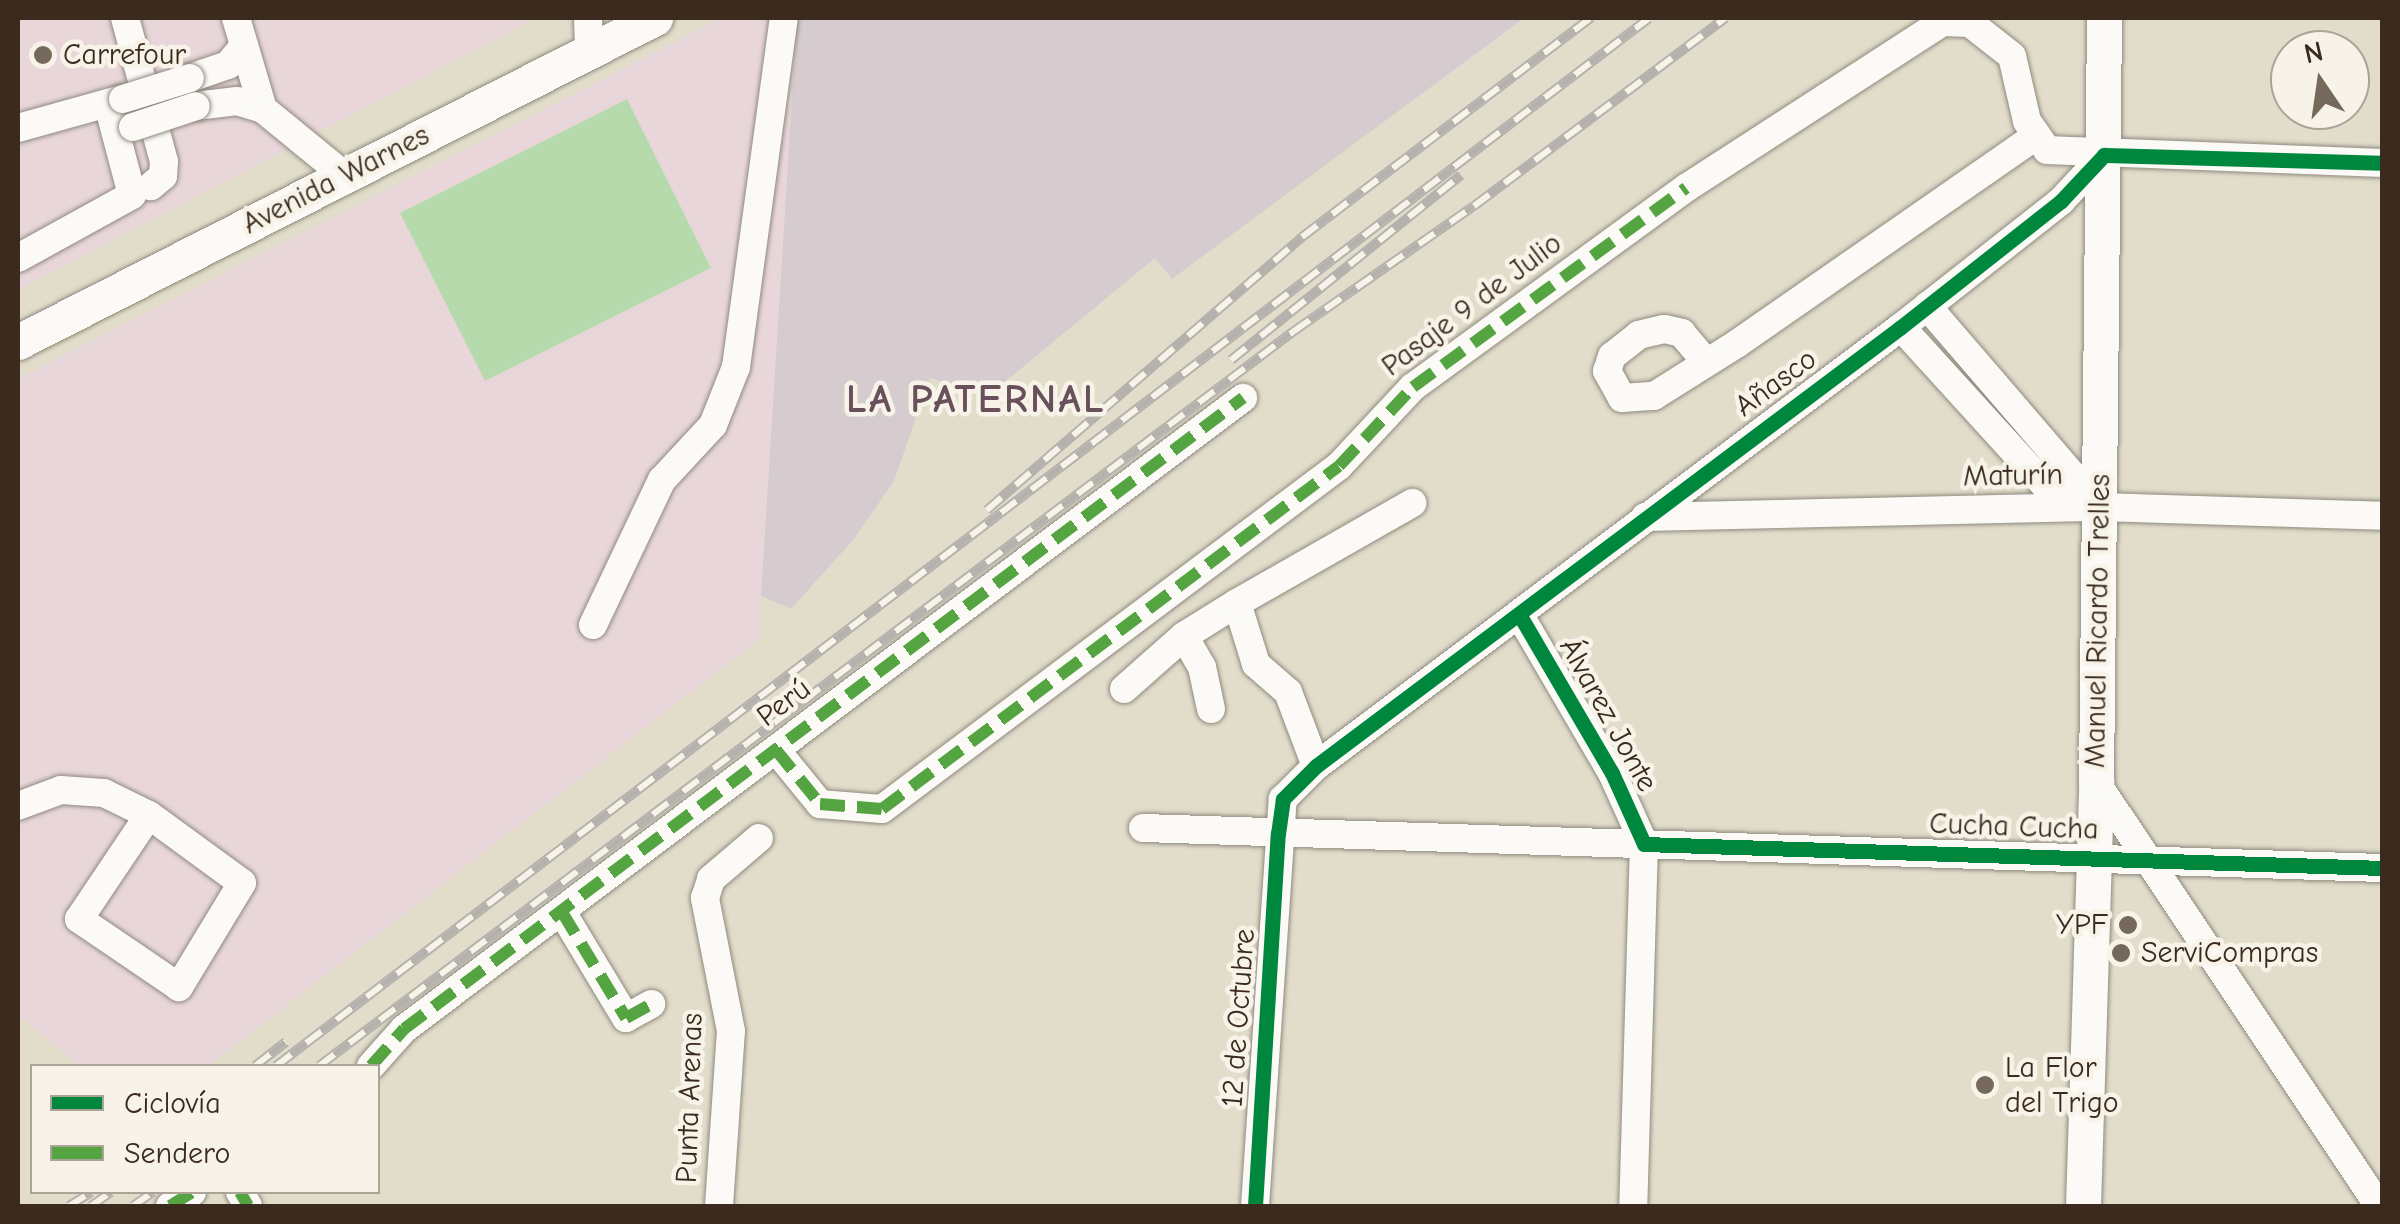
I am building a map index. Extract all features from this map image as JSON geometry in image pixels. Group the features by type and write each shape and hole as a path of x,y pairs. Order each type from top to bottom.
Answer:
{"main road":[{"name":"Avenida Warnes","path":"18,342 346,177 588,34 655,18"},
{"name":"Manuel Ricardo Trelles","path":"2083,1206 2096,782 2104,18"}],"street":[{"path":"125,18 164,162 163,176 152,186"},
{"path":"236,18 263,110"},
{"path":"593,625 662,480 713,425 736,367 784,18"},
{"name":"Pasaje 9 de Julio","path":"776,750 820,804 882,809 1340,466 1413,386 1686,188 1944,22 1970,23 2012,56 2033,138"},
{"path":"18,128 228,65 244,46"},
{"path":"125,130 196,106 237,100 263,110 346,177"},
{"path":"18,258 132,195 125,130 116,101"},
{"path":"1706,362 2033,138 2047,150 2104,156 2382,162"},
{"name":"Añasco","path":"1278,834 1283,800 1316,766 1901,327 2061,201 2104,156"},
{"path":"1928,306 2100,507"},
{"path":"1901,327 2043,483 2100,507"},
{"name":"Perú","path":"373,1064 404,1029 1243,398"},
{"path":"1124,689 1184,636 1236,602 1412,503"},
{"name":"Maturín","path":"1645,517 2100,507 2382,516"},
{"path":"1236,602 1256,664 1288,692 1316,766"},
{"name":"Álvarez Jonte","path":"1519,614 1612,772 1644,844 1633,1206"},
{"path":"1184,636 1202,667 1211,709"},
{"path":"2096,782 2379,1206"},
{"path":"18,806 80,789 149,815 242,883 179,987 79,918 149,815"},
{"name":"Cucha Cucha","path":"1143,828 2382,868"},
{"name":"12 de Octubre","path":"1255,1206 1278,834"},
{"name":"Punta Arenas","path":"719,1206 730,1031 705,898 711,879 759,838"},
{"path":"562,912 626,1018 651,1004"}],"shaded area":[{"path":"18,18 536,18 18,290"},
{"path":"722,18 797,18 758,640 211,1064 78,1064 18,1015 18,379"},
{"path":"797,18 1524,18 1172,279 1155,258 989,395 930,378 894,481 854,539 791,609 761,596"}],"green space":[{"path":"627,99 711,268 485,381 400,213"}],"railway":[{"path":"987,510 1302,237 1591,18"},
{"path":"279,1064 1649,18"},
{"path":"322,1064 1294,331 1474,206 1725,18"},
{"path":"1231,360 1461,175"},
{"path":"258,1064 286,1042"},
{"path":"69,1206 88,1194"},
{"path":"91,1206 108,1194"},
{"path":"133,1206 150,1194"}],"marked path":[{"path":"776,750 820,804 882,809 1339,466 1413,387 1686,188"},
{"path":"373,1064 404,1029 1243,398"},
{"path":"562,912 626,1018 651,1004"},
{"path":"170,1206 189,1194"},
{"path":"241,1194 248,1206"}],"cycle path":[{"path":"1255,1206 1278,834 1283,799 1316,766 1901,327 2061,201 2104,155 2382,163"},
{"path":"1519,614 1612,773 1644,844 2382,868"}],"place":[{"name":"Carrefour","path":"43,55"},
{"name":"YPF","path":"2128,925"},
{"name":"ServiCompras","path":"2121,953"},
{"name":"La Flor del Trigo","path":"1985,1085"}],"district":[{"name":"LA PATERNAL","path":"976,399"}]}
